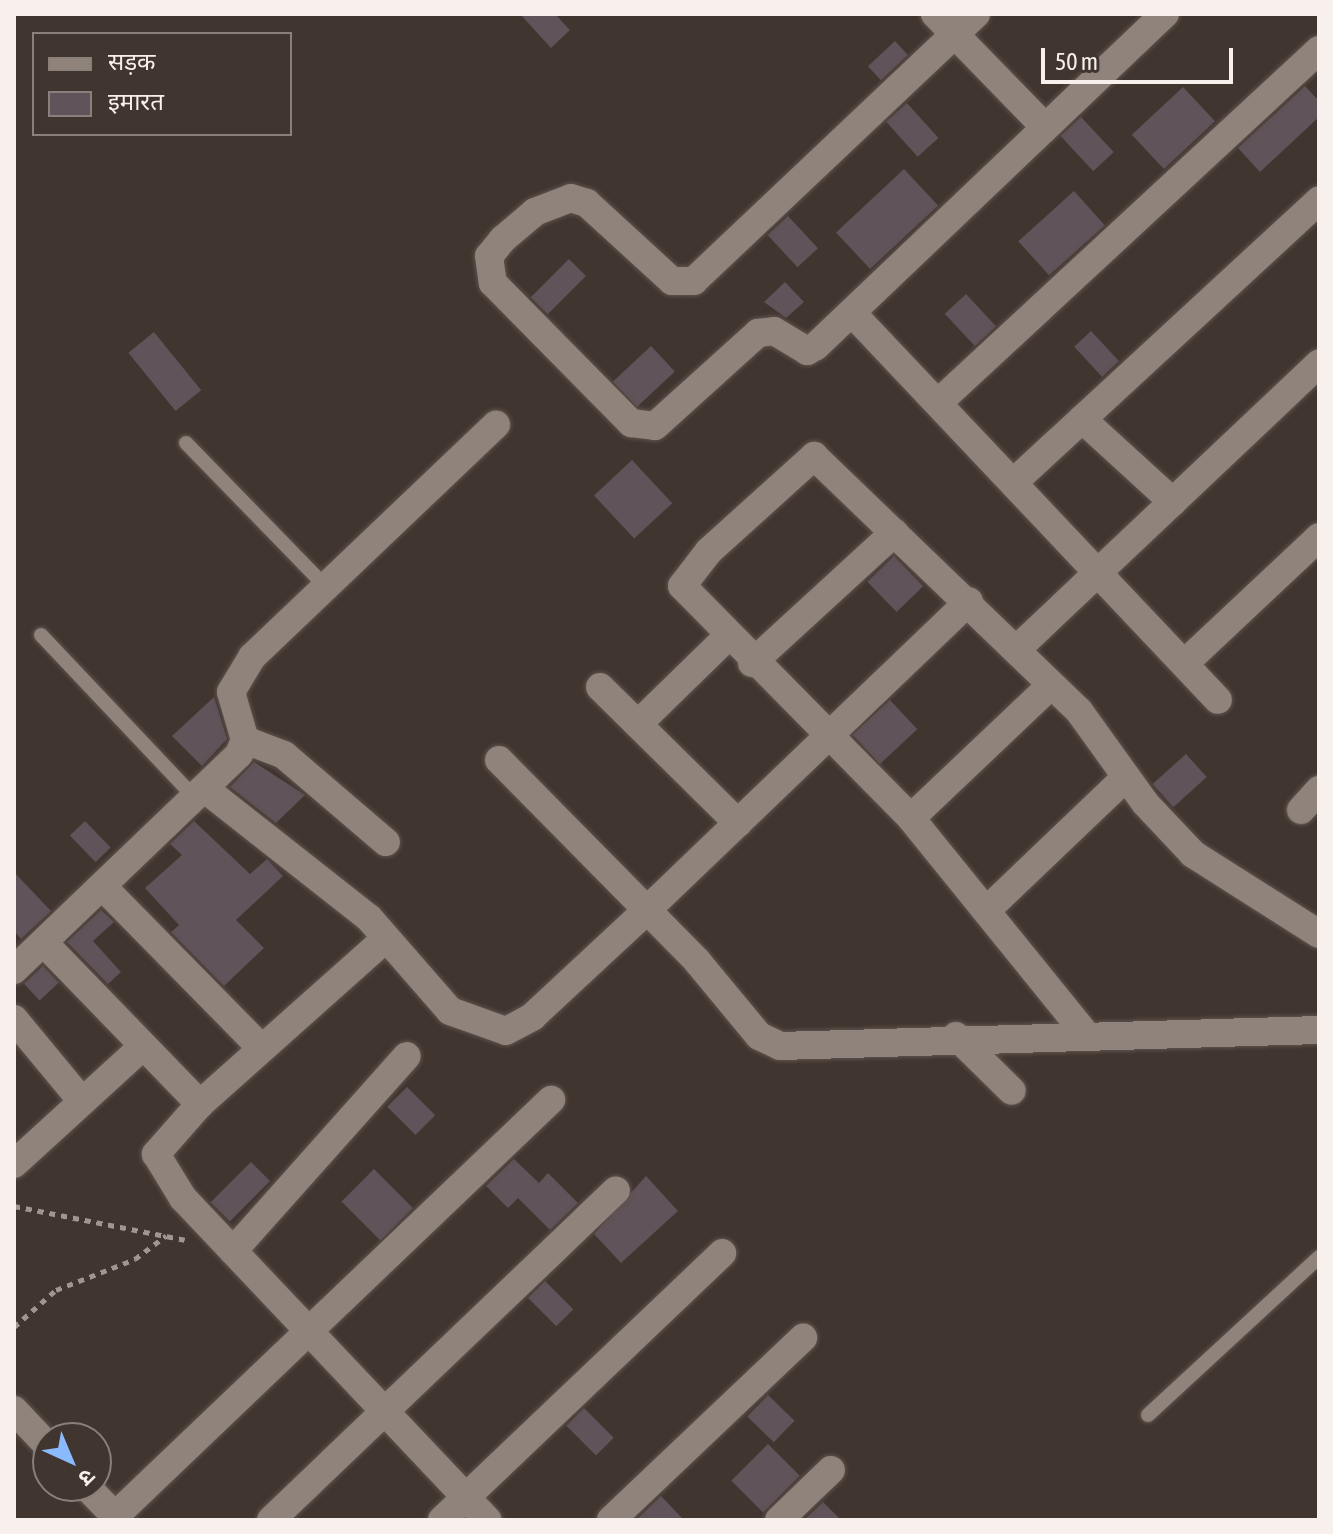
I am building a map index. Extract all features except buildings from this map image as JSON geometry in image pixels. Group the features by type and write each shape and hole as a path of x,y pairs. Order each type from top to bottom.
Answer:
{"street":[{"path":"935,14 1045,127"},
{"path":"976,14 694,281 672,281 587,203 571,198 535,212 503,239 487,267 510,301 631,423 647,429 758,333 774,331 807,351 853,314 1165,14"},
{"path":"939,402 1319,50"},
{"path":"1015,481 1319,200"},
{"path":"853,314 1015,481 1218,700"},
{"path":"1017,649 1319,363"},
{"path":"1082,419 1173,502"},
{"path":"386,842 284,755 245,740 232,704 235,678 325,586 496,425"},
{"path":"1084,1032 988,909 911,818 691,599 685,575 814,456 1017,649 1193,854 1319,934"},
{"path":"752,663 894,533"},
{"path":"1185,663 1319,537"},
{"path":"200,794 386,938 450,1011 506,1031 532,1017 969,601"},
{"path":"638,724 727,637"},
{"path":"911,818 1051,685"},
{"path":"600,687 738,823"},
{"path":"14,970 105,889 200,794 245,740"},
{"path":"499,760 647,910 759,1036 780,1046 825,1050 956,1036 1319,1030"},
{"path":"988,909 1126,777"},
{"path":"105,889 261,1048"},
{"path":"386,938 200,1104 156,1154 183,1198 487,1520"},
{"path":"45,944 141,1048 200,1104"},
{"path":"14,1019 81,1100"},
{"path":"956,1036 1012,1091"},
{"path":"14,1164 141,1048"},
{"path":"233,1251 407,1056"},
{"path":"102,1502 117,1518 306,1328 551,1100"},
{"path":"271,1520 382,1409 616,1190"},
{"path":"442,1520 722,1253"},
{"path":"611,1520 803,1338"},
{"path":"14,1410 32,1429"},
{"path":"779,1520 831,1470"}],"lane":[{"path":"186,443 325,586"},
{"path":"41,635 200,794"},
{"path":"1148,1415 1319,1257"}],"path":[{"path":"14,1206 193,1242"},
{"path":"14,1327 56,1290 135,1259 167,1236"}]}
